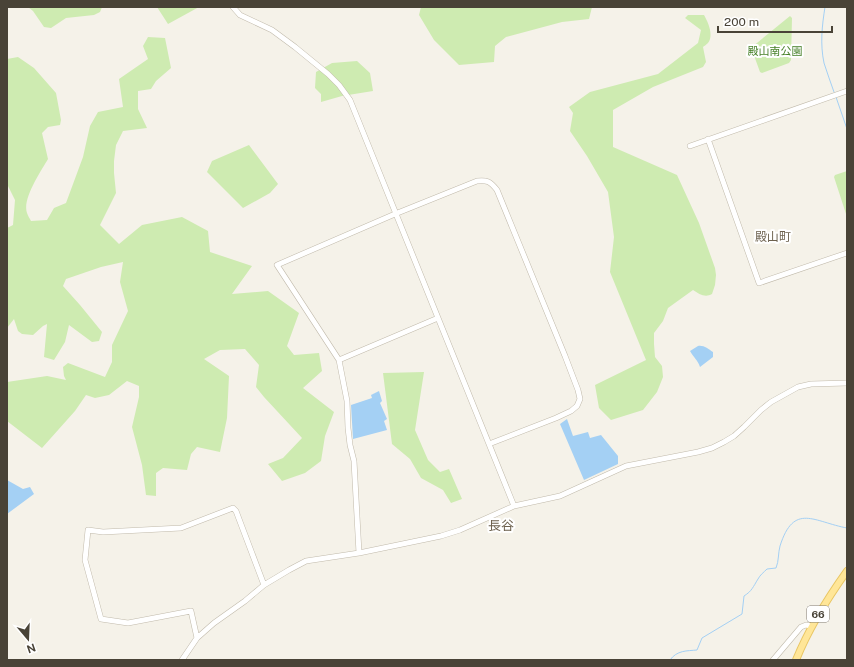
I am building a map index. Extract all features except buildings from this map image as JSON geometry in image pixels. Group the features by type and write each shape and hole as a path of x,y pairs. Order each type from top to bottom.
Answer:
{"main road":[{"name":"66","path":"796,660 811,626 847,571"}],"street":[{"path":"233,7 240,15 272,30 328,74 339,85 350,100 514,506"},
{"path":"690,146 847,91"},
{"path":"708,139 759,283 847,252"},
{"path":"359,552 354,460 348,428 347,401 339,360 277,265 476,181 485,180 489,182 497,190 500,197 565,356 580,399 577,406 571,411 489,444"},
{"path":"339,360 438,318"},
{"path":"182,660 197,638 214,623 264,586 306,561 441,536 460,530 514,506 560,496 626,466 712,448 734,436 771,402 798,387 818,383 847,383"},
{"path":"197,638 191,611 128,623 101,619 85,560 88,530 103,532 181,528 233,508 236,511 264,586"},
{"path":"773,660 801,627 806,625 811,626"}],"green space":[{"path":"28,7 102,7 100,12 94,15 66,18 51,28 44,27 33,11"},
{"path":"157,7 199,7 168,24"},
{"path":"421,7 592,7 589,19 562,22 506,37 495,46 494,62 459,65 434,40 419,15"},
{"path":"688,15 704,15 709,25 710,40 703,47 706,62 703,67 653,87 613,110 613,147 677,175 699,223 715,268 715,285 712,294 704,296 693,290 668,308 663,321 654,333 655,357 662,366 663,377 657,392 643,410 611,420 599,408 595,385 646,360 610,272 614,237 608,192 587,156 570,131 573,113 569,107 590,92 658,74 698,43 701,30 685,18"},
{"name":"殿山南公園","path":"790,16 792,18 791,60 789,63 762,73 760,72 752,47"},
{"path":"148,37 165,38 171,68 156,81 151,89 138,91 138,109 147,128 123,131 116,145 114,173 116,193 100,225 119,244 142,225 182,217 208,231 210,252 252,266 232,294 268,291 299,313 287,346 294,355 319,353 322,371 303,388 334,412 325,436 321,461 305,473 282,481 268,464 283,458 302,438 256,387 259,365 245,349 220,350 204,359 229,376 227,418 220,452 197,447 191,454 187,470 163,468 156,473 156,496 146,495 142,465 132,427 139,397 139,386 127,381 109,395 95,398 86,395 75,411 42,448 7,421 7,382 47,376 66,380 63,367 68,363 105,377 112,362 112,345 128,311 120,282 123,262 101,267 66,279 63,286 102,332 99,341 92,342 69,325 65,342 54,360 44,357 47,324 33,335 22,334 18,331 14,319 7,328 7,228 13,225 15,200 7,184 7,59 18,57 34,68 56,93 61,120 60,125 48,127 42,133 48,159 33,185 26,207 31,221 47,220 54,208 66,203 83,157 90,126 98,112 123,107 119,79 148,59 143,46"},
{"path":"357,61 370,73 373,91 342,96 321,102 321,94 315,88 316,72 332,63"},
{"path":"249,145 278,184 270,193 243,208 207,172 212,161"},
{"path":"847,171 847,217 834,177 835,175"},
{"path":"424,372 415,430 428,460 440,472 449,469 462,499 451,503 443,490 421,478 410,459 392,444 383,373"}],"water":[{"path":"698,346 704,347 713,352 713,357 700,367 690,351"},
{"path":"379,391 382,401 380,403 387,419 384,421 387,430 353,439 351,405 372,398 371,395"},
{"path":"567,419 573,436 588,432 590,438 601,435 618,456 618,464 584,480 560,424"},
{"path":"7,480 23,489 30,487 34,494 7,514"}],"waterway":[{"path":"825,7 822,49 824,63 834,92"},
{"path":"836,97 847,129"},
{"path":"670,660 676,654 697,650 702,638 742,614 744,596 751,591 760,576 767,569 776,568 780,546 786,532 792,524 799,519 806,518 847,528"}],"district":[{"name":"殿山町","path":"773,237"},
{"name":"長谷","path":"501,525"}]}
